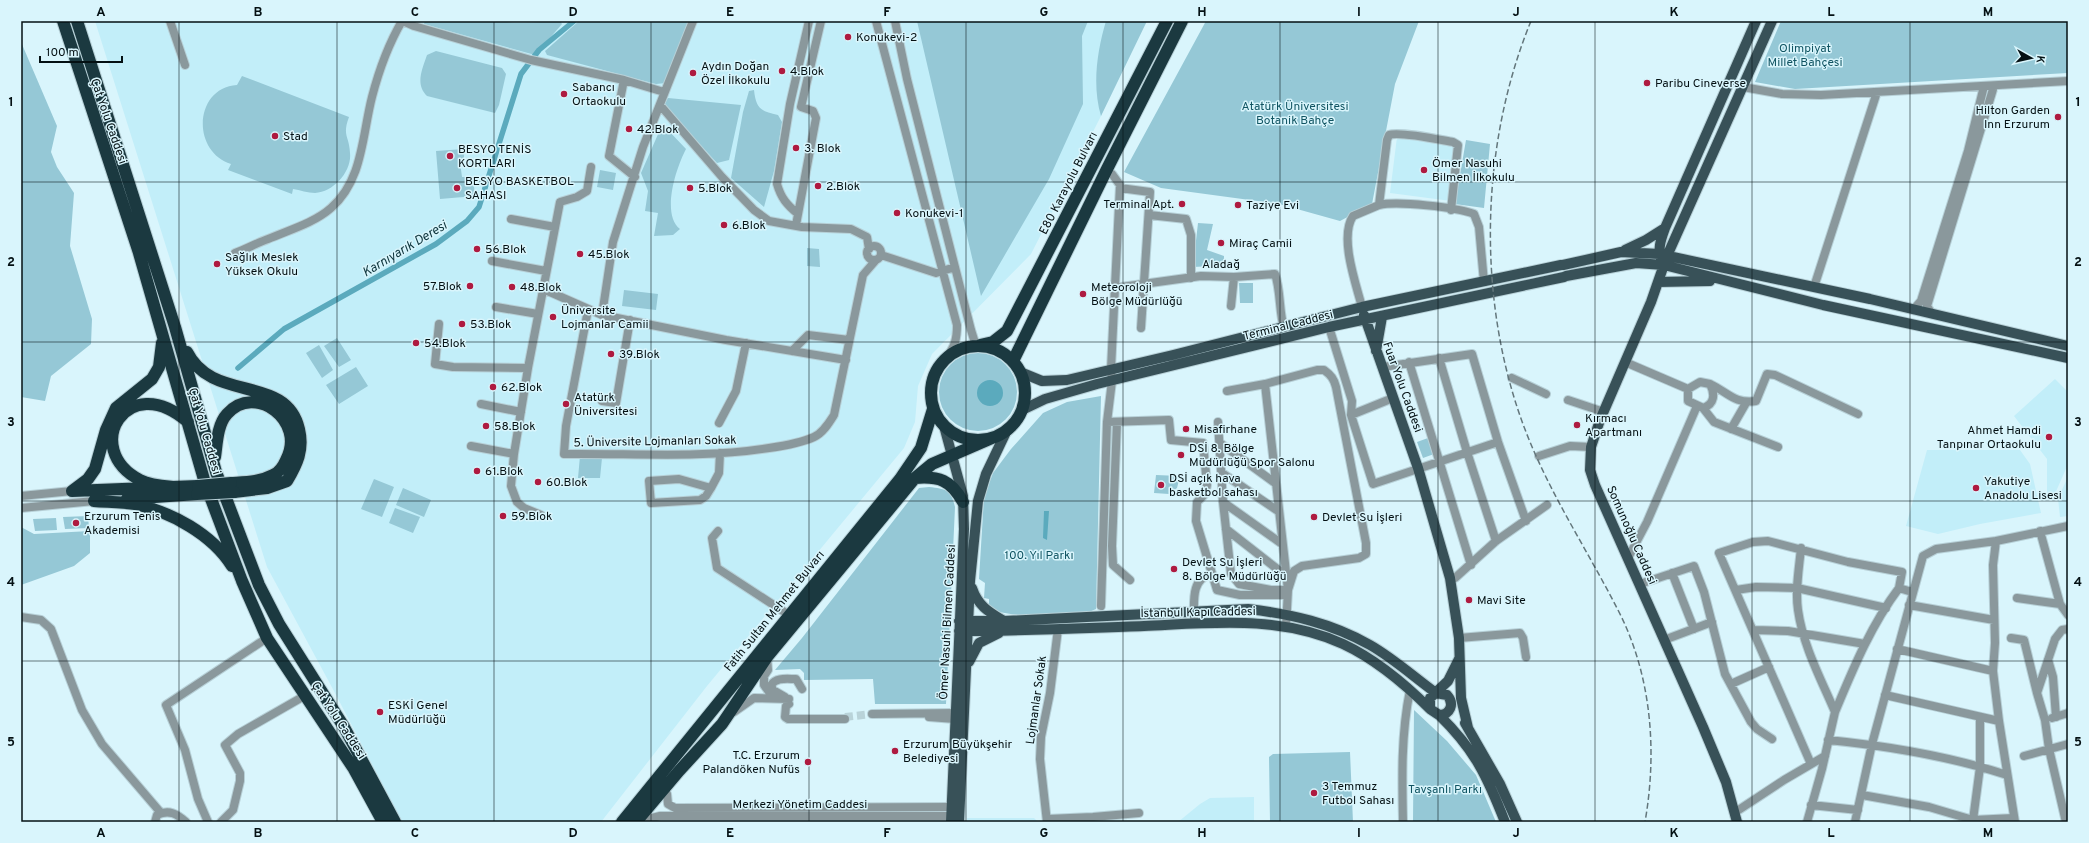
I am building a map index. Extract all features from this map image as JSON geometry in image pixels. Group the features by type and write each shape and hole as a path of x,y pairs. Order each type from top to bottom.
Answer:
{"highway":[{"name":"Çat Yolu Caddesi","path":"63,21 138,253 189,422 205,483 242,581 267,638 354,769 383,822"},
{"name":"Çat Yolu Caddesi","path":"77,21 175,327 214,463 259,585 279,624 344,727 395,822"},
{"name":"E80 Karayolu Bulvarı","path":"978,346 993,342 1007,331 1167,21"},
{"path":"1013,361 1106,171 1182,21"},
{"path":"94,501 198,490 267,488 287,481 296,465 301,450 301,438 296,417 282,401 252,389 218,381 204,373 193,363 175,327"},
{"path":"72,491 88,479 95,469 110,417 116,408 145,386 159,367 162,352 161,330"},
{"path":"978,346 992,348 1003,353 1013,361 1020,372 1024,391 1022,410 1016,421 1007,430 992,438 979,440 966,439 954,434 944,426 933,409 930,395 932,381 937,368 946,357 956,350 978,346"},
{"path":"189,422 176,411 153,402 138,404 122,414 113,431 115,456 129,473 141,481 198,490"},
{"path":"214,463 218,434 226,415 238,406 250,403 263,404 275,409 285,419 292,435 290,453 281,469 266,478 233,488"},
{"name":"Fatih Sultan Mehmet Bulvarı","path":"644,821 674,768 788,615 900,479 920,448 933,409"},
{"name":"Fatih Sultan Mehmet Bulvarı","path":"622,822 674,768 722,724 767,657 915,478 932,464 952,454 992,438"},
{"path":"915,478 932,478 948,482 954,487 963,502"},
{"path":"72,491 173,487"},
{"path":"94,501 133,504 154,509 186,524 213,544 230,563 242,581"},
{"path":"644,821 667,794 674,768"},
{"path":"614,822 631,800 674,768"}],"main road":[{"path":"1663,259 1660,241 1665,228 1756,21"},
{"path":"1663,259 1744,87 1772,21"},
{"path":"1621,252 1646,240 1665,228"},
{"name":"Terminal Caddesi","path":"1020,372 1042,380 1067,380 1362,308 1621,252 1663,259"},
{"path":"1663,259 1723,280 1810,301 2068,358"},
{"path":"1663,259 1814,287 2068,346"},
{"name":"Terminal Caddesi","path":"1022,410 1046,399 1112,381 1329,327 1365,321 1565,276 1663,259"},
{"name":"Somunoğlu Caddesi","path":"1663,259 1658,282 1591,447 1590,470 1726,782 1734,819"},
{"path":"1562,265 1557,271 1560,276 1565,276"},
{"path":"1658,282 1723,280"},
{"path":"1810,301 1814,287"},
{"name":"Fuar Yolu Caddesi","path":"1362,308 1365,321 1383,367 1418,468 1450,578 1459,638 1462,705 1468,728"},
{"path":"1376,351 1382,317"},
{"name":"Ömer Nasuhi Bilmen Caddesi","path":"944,426 963,502 964,529 964,626 967,668 955,815"},
{"name":"Ömer Nasuhi Bilmen Caddesi","path":"955,815 955,716 978,501 986,474 1007,430"},
{"path":"970,581 976,599 983,608 1004,621"},
{"path":"964,626 1004,621 1248,608 1287,614 1334,628 1369,645 1436,693 1447,695 1500,784 1517,822"},
{"name":"İstanbul Kapı Caddesi","path":"1013,630 1257,622 1318,635 1363,655 1410,690 1456,732 1473,752 1493,790 1505,822"},
{"path":"964,626 1013,630"},
{"path":"967,668 974,651 980,643 989,636 1013,630"},
{"path":"1459,659 1448,681 1430,698 1434,712 1448,712 1460,682"}],"street":[{"path":"170,21 185,65"},
{"path":"235,253 298,227 330,209 345,193 354,177 358,164 372,98 382,64 402,21 414,26 531,60 624,80 664,92"},
{"path":"602,315 613,242 643,147 693,21"},
{"path":"798,214 786,204 781,196 777,184 790,104 809,21"},
{"path":"801,107 821,21"},
{"path":"876,21 957,325 957,335 953,350 946,357"},
{"path":"895,21 907,79 955,267 978,346"},
{"path":"624,80 609,156 634,177"},
{"path":"1744,87 1782,94 1821,94 2068,81"},
{"path":"1913,310 1921,301 1968,151 1984,86"},
{"path":"1932,314 1927,306 1994,86"},
{"path":"1814,287 1877,92"},
{"path":"790,104 813,111 816,118 796,225"},
{"path":"660,105 722,177 754,210 769,220 796,225 865,230 870,233 880,250 879,257"},
{"path":"1379,205 1387,140 1389,135 1394,134 1456,144 1458,149 1451,210"},
{"path":"541,516 524,508 517,502 513,493 511,486 514,454 528,368 560,202 578,197 587,191 592,167"},
{"path":"1101,606 1107,422 1112,381 1111,369 1114,288 1120,188 1112,174 1106,171"},
{"path":"1120,188 1150,192 1141,328"},
{"name":"Fuar Yolu Caddesi","path":"1362,308 1352,270 1347,230 1353,216 1379,205 1391,202 1474,214 1477,219 1484,282"},
{"path":"1149,215 1186,219 1191,235 1191,278"},
{"path":"511,219 555,227"},
{"path":"851,229 867,237 868,257 879,257 936,273 955,267"},
{"path":"868,249 872,246 877,247"},
{"name":"5. Üniversite Lojmanları Sokak","path":"588,310 566,426 564,454 649,455 746,452 786,445 814,437 827,426 834,415 863,275 879,257"},
{"path":"492,261 546,271"},
{"name":"Aladağ","path":"1114,288 1201,276 1234,277 1275,274 1280,292 1282,321 1284,327"},
{"path":"1231,306 1234,277"},
{"path":"543,289 602,315 746,344 846,360"},
{"path":"496,307 538,314"},
{"path":"602,401 616,403 630,320"},
{"path":"439,324 435,364 452,367 528,368"},
{"path":"1329,327 1352,401 1350,415 1373,484 1498,442"},
{"path":"792,351 808,335 849,340"},
{"path":"719,423 736,391 746,344"},
{"path":"1383,367 1472,354 1498,442 1526,521"},
{"path":"1439,358 1467,452 1496,541"},
{"path":"1409,362 1471,564"},
{"path":"1625,362 1688,389"},
{"path":"1227,391 1265,384 1317,370 1324,370 1333,378 1366,543 1366,554 1359,558 1302,566 1294,571 1288,593"},
{"path":"1688,389 1700,382 1710,384 1722,390 1735,400 1746,403 1756,401 1767,374 1775,375 1858,414"},
{"path":"1512,378 1546,394"},
{"path":"1265,384 1288,593 1286,627"},
{"path":"1700,407 1708,406 1713,399 1715,393 1710,384"},
{"path":"1688,389 1688,401 1700,407 1714,422 1778,447"},
{"path":"1350,415 1393,398"},
{"path":"1568,400 1604,412"},
{"path":"1731,429 1746,403"},
{"path":"481,404 521,412"},
{"path":"1628,558 1647,522 1700,407"},
{"path":"1107,422 1170,420 1171,440 1203,443 1207,484 1205,494 1197,502 1196,521 1217,590 1226,593 1269,596 1288,593"},
{"path":"1117,422 1112,546 1113,565 1130,580"},
{"path":"1218,422 1223,502 1231,574 1235,581 1245,585 1288,593"},
{"path":"1220,443 1275,483"},
{"path":"471,446 514,454"},
{"path":"1539,456 1570,446 1591,447"},
{"path":"711,488 679,479 649,480 651,503 700,500 706,496 711,488 719,473 720,453"},
{"path":"1222,473 1278,510"},
{"path":"21,496 72,491"},
{"path":"21,508 94,501"},
{"path":"1223,502 1282,544"},
{"path":"1450,578 1455,578 1496,541 1547,505"},
{"path":"1855,822 1872,744 1923,556 1936,549 1996,541 2068,526"},
{"path":"1226,530 1285,575"},
{"path":"718,531 712,538 717,568 788,615"},
{"path":"2040,532 2060,604 2068,615"},
{"path":"1806,822 1836,712 1865,644 1899,588 1902,572 1848,562 1801,548 1768,541 1753,542 1719,553 1754,630 1811,764"},
{"path":"1862,795 1929,807 1974,821 2015,820 1999,721 1993,671 1993,565 1996,541"},
{"path":"1801,548 1797,588 1798,609 1803,634 1806,647 1836,712"},
{"path":"1640,584 1694,566 1712,622 1725,674 1751,722 1757,730 1772,739"},
{"path":"1672,573 1694,629"},
{"path":"1194,624 1194,592 1197,583 1205,576 1212,574"},
{"path":"1736,590 1756,587 1797,588 1886,608"},
{"path":"1899,588 1912,592"},
{"path":"2017,598 2060,604"},
{"path":"1909,605 1994,620"},
{"path":"21,617 41,620 51,629 82,710 102,744 162,813"},
{"path":"1664,640 1712,622"},
{"name":"Lojmanlar Sokak","path":"1047,820 1040,759 1041,737 1050,692 1058,629"},
{"path":"2037,694 2055,640 2062,630 2068,629"},
{"path":"1754,630 1788,631 1865,644"},
{"path":"1459,638 1520,632 1523,638 1526,658"},
{"path":"208,822 198,799 185,750 166,705 267,638"},
{"path":"2011,638 2024,640 2045,720 2049,749 2066,822"},
{"path":"1897,649 1993,671"},
{"path":"767,657 768,670 764,676 764,685 769,692 790,703"},
{"path":"2048,660 2053,677 2056,717"},
{"path":"1730,684 1769,667"},
{"path":"790,703 773,690 771,685 773,681 796,679 802,689"},
{"path":"1402,822 1402,771 1405,715 1410,690"},
{"path":"221,822 233,810 240,781 240,774 225,745 238,734 306,695"},
{"path":"1885,695 1980,718 1999,721"},
{"path":"722,724 745,703 754,698 790,703"},
{"path":"790,703 785,710 785,717 788,720 845,718"},
{"path":"2045,720 2068,713"},
{"path":"872,716 955,716"},
{"path":"1974,821 1980,767 1980,718"},
{"path":"1828,740 1872,744 1980,767 2007,775"},
{"path":"2024,756 2068,744"},
{"path":"1734,819 1811,764 1825,756"},
{"name":"Merkezi Yönetim Caddesi","path":"667,794 668,804 675,808 955,815"},
{"path":"1811,805 1858,810"},
{"path":"155,822 158,815 171,812 186,822"},
{"path":"1047,820 1139,813"},
{"name":"Merkezi Yönetim Caddesi","path":"644,821 660,816 756,819 955,815"}],"shaded area":[{"name":"Atatürk Üniversitesi","path":"95,21 1143,21 1101,116 1031,254 932,354 918,386 915,422 904,448 707,686 601,822 402,822 267,567"},
{"name":"Ömer Nasuhi Bilmen İlkokulu","path":"1397,137 1458,146 1451,201 1390,193"},
{"name":"Ahmet Hamdi Tanpınar Ortaokulu","path":"2055,379 2068,392 2068,464 2054,496 2047,495 2047,459 2014,416"},
{"path":"990,380 999,384 1003,393 999,402 990,406 981,402 977,393 981,384"},
{"name":"Yakutiye Anadolu Lisesi","path":"1927,450 2020,450 2030,464 2041,513 1980,524 1938,534 1906,526"},
{"path":"2068,477 2068,516 2060,517 2058,498"},
{"path":"1044,511 1049,511 1047,540 1043,538"},
{"path":"1254,797 1254,822 1178,822 1210,798"},
{"path":"967,818 1034,818 1038,822 967,822"}],"green space":[{"path":"425,21 501,21 522,23 560,21 562,24 535,55 424,24"},
{"path":"579,21 692,21 666,83 656,84 547,55 545,51"},
{"path":"917,21 1088,21 1082,36 1083,104 1049,179 981,296"},
{"path":"1106,21 1147,21 1101,116 1098,105 1096,81 1100,44"},
{"name":"Atatürk Üniversitesi Botanik Bahçe","path":"1206,21 1419,21 1395,84 1372,204 1340,221 1279,204 1161,188 1124,172"},
{"name":"Olimpiyat Millet Bahçesi","path":"1781,21 2068,21 2068,73 1795,89 1755,82"},
{"path":"21,42 57,126 51,152 57,167 74,193 70,246 92,319 91,344 51,376 45,401 21,397"},
{"path":"436,51 502,68 506,74 499,105 495,113 427,96 421,87 420,82 422,71 427,55"},
{"name":"Stad","path":"242,76 349,117 346,132 350,160 345,173 335,185 322,192 315,193 293,189 292,194 228,170 231,164 218,157 209,147 204,134 203,121 206,108 212,97 223,89 237,85"},
{"path":"754,90 756,101 760,108 778,115 782,122 774,171 764,207 731,178 743,112 749,91"},
{"path":"668,98 741,105 729,160 717,163 664,105"},
{"path":"662,128 666,128 686,149 678,167 672,190 671,202 674,222 680,229 673,235 654,236 658,213 645,211 648,191 641,173"},
{"path":"1466,140 1490,144 1484,208 1455,204"},
{"path":"464,149 464,162 460,162 462,177 473,177 475,196 440,199 436,151"},
{"path":"600,170 616,173 613,190 597,187"},
{"path":"1198,223 1213,224 1207,250 1224,256 1224,260 1233,265 1193,267"},
{"path":"807,248 819,249 820,267 807,266"},
{"path":"1239,283 1253,283 1253,303 1240,303"},
{"path":"624,290 658,294 656,310 622,306"},
{"path":"337,338 351,360 339,367 324,346"},
{"path":"319,345 333,370 322,378 306,353"},
{"path":"978,353 993,356 1000,360 1010,370 1014,377 1017,392 1014,407 1010,414 1000,424 993,428 978,431 963,428 956,424 946,414 942,407 939,392 942,377 946,370 956,360 963,356"},
{"path":"356,367 368,386 339,404 326,385"},
{"name":"100. Yıl Parkı","path":"1101,396 1096,609 1089,612 1026,615 989,609 989,599 984,598 985,583 979,579 984,497 993,473 1011,449 1043,413 1067,402"},
{"path":"1428,438 1434,454 1423,458 1417,442"},
{"path":"580,456 602,458 600,478 578,478"},
{"path":"1156,475 1180,476 1177,488 1169,494 1154,493"},
{"path":"374,479 394,487 382,517 361,509"},
{"path":"403,488 431,500 424,517 396,505"},
{"path":"919,488 940,488 947,491 952,497 955,507 946,704 875,704 873,679 804,680 804,673 800,669 775,670 802,638"},
{"path":"395,508 420,517 413,533 389,523"},
{"name":"Erzurum Tenis Akademisi","path":"88,516 89,528 65,529 63,517"},
{"name":"Erzurum Tenis Akademisi","path":"56,518 57,530 35,531 33,519"},
{"path":"21,527 34,534 90,531 90,553 74,566 21,585"},
{"name":"Tavşanlı Parkı","path":"1414,710 1447,741 1476,775 1496,822 1413,822"},
{"name":"3 Temmuz Futbol Sahası","path":"1350,752 1353,822 1270,822 1269,757 1273,754"}],"waterway":[{"name":"Karnıyarık Deresi","path":"238,368 284,329 436,244 467,221 479,207 521,74 539,50 574,21"}],"tunnel":[{"path":"845,717 872,714"}],"railway":[{"path":"1531,21 1513,72 1501,125 1493,179 1490,235 1493,291 1501,345 1514,398 1533,449 1564,513 1621,616 1640,665 1649,717 1651,743 1651,770 1645,822"}],"place":[{"name":"Konukevi-2","path":"848,37"},
{"name":"4.Blok","path":"782,71"},
{"name":"Aydın Doğan Özel İlkokulu","path":"693,73"},
{"name":"Paribu Cineverse","path":"1647,83"},
{"name":"Sabancı Ortaokulu","path":"564,94"},
{"name":"Hilton Garden Inn Erzurum","path":"2058,117"},
{"name":"42.Blok","path":"629,129"},
{"name":"Stad","path":"275,136"},
{"name":"3. Blok","path":"796,148"},
{"name":"BESYO TENİS KORTLARI","path":"450,156"},
{"name":"Ömer Nasuhi Bilmen İlkokulu","path":"1424,170"},
{"name":"2.Blok","path":"818,186"},
{"name":"BESYO BASKETBOL SAHASI","path":"457,188"},
{"name":"5.Blok","path":"690,188"},
{"name":"Terminal Apt.","path":"1182,204"},
{"name":"Taziye Evi","path":"1238,205"},
{"name":"Konukevi-1","path":"897,213"},
{"name":"6.Blok","path":"724,225"},
{"name":"Miraç Camii","path":"1221,243"},
{"name":"56.Blok","path":"477,249"},
{"name":"45.Blok","path":"580,254"},
{"name":"Sağlık Meslek Yüksek Okulu","path":"217,264"},
{"name":"57.Blok","path":"470,286"},
{"name":"48.Blok","path":"512,287"},
{"name":"Meteoroloji Bölge Müdürlüğü","path":"1083,294"},
{"name":"Üniversite Lojmanlar Camii","path":"553,317"},
{"name":"53.Blok","path":"462,324"},
{"name":"54.Blok","path":"416,343"},
{"name":"39.Blok","path":"611,354"},
{"name":"62.Blok","path":"493,387"},
{"name":"Atatürk Üniversitesi","path":"566,404"},
{"name":"Kırmacı Apartmanı","path":"1577,425"},
{"name":"58.Blok","path":"486,426"},
{"name":"Misafirhane","path":"1186,429"},
{"name":"Ahmet Hamdi Tanpınar Ortaokulu","path":"2049,437"},
{"name":"DSİ 8. Bölge Müdürlüğü Spor Salonu","path":"1181,455"},
{"name":"61.Blok","path":"477,471"},
{"name":"60.Blok","path":"538,482"},
{"name":"DSİ açık hava basketbol sahası","path":"1161,485"},
{"name":"Yakutiye Anadolu Lisesi","path":"1976,488"},
{"name":"59.Blok","path":"503,516"},
{"name":"Devlet Su İşleri","path":"1314,517"},
{"name":"Erzurum Tenis Akademisi","path":"76,523"},
{"name":"Devlet Su İşleri 8. Bölge Müdürlüğü","path":"1174,569"},
{"name":"Mavi Site","path":"1469,600"},
{"name":"ESKİ Genel Müdürlüğü","path":"380,712"},
{"name":"Erzurum Büyükşehir Belediyesi","path":"895,751"},
{"name":"T.C. Erzurum Palandöken Nufüs","path":"808,762"},
{"name":"3 Temmuz Futbol Sahası","path":"1314,793"}]}
